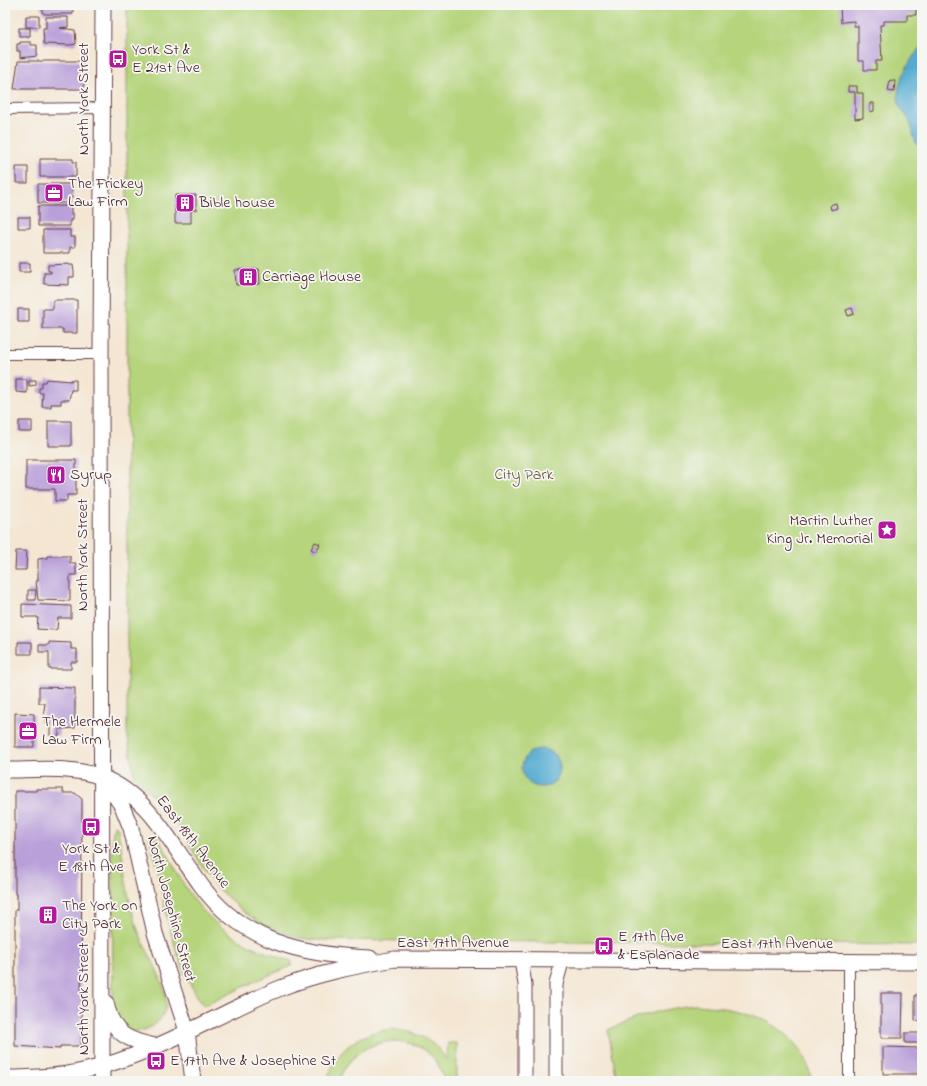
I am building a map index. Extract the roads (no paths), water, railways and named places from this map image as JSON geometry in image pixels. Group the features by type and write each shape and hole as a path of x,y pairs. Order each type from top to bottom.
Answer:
{"main road":[{"name":"North York Street","path":"102,1074 101,354 103,5"},
{"name":"East 18th Avenue","path":"5,770 69,771 102,778 123,789 141,804 166,833 208,894 226,912 250,929 277,944 301,951 334,956 395,959"},
{"name":"North Josephine Street","path":"102,778 122,806 132,828 157,939 187,1031 193,1081"},
{"name":"East 17th Avenue","path":"5,1078 65,1074 102,1074 155,1046 263,996 298,982 335,971 395,959 562,962 922,962"},
{"path":"102,978 108,1012 117,1030 133,1040 155,1046"}],"street":[{"path":"5,109 102,108"},
{"path":"5,354 101,354"},
{"path":"521,961 525,984 525,1081"},
{"path":"556,1081 556,984 562,962"},
{"path":"849,962 849,1081"}],"water":[{"path":"922,45 922,150 916,143 912,127 900,107 898,91 900,82 912,58"},
{"path":"541,749 551,752 557,758 560,768 557,778 551,784 541,787 531,784 525,778 522,768 525,758 531,752"}],"place":[{"name":"York St & E 21st Ave","path":"118,59"},
{"name":"The Frickey Law Firm","path":"54,193"},
{"name":"Bible house","path":"185,203"},
{"name":"Carriage House","path":"248,277"},
{"name":"Syrup","path":"56,475"},
{"name":"Martin Luther King Jr. Memorial","path":"887,530"},
{"name":"The Hermele Law Firm","path":"28,731"},
{"name":"York St & E 18th Ave","path":"91,827"},
{"name":"The York on City Park","path":"48,915"},
{"name":"E 17th Ave & Esplanade","path":"604,946"},
{"name":"E 17th Ave & Josephine St","path":"156,1061"}],"park label":[{"name":"City Park","path":"524,475"}]}
